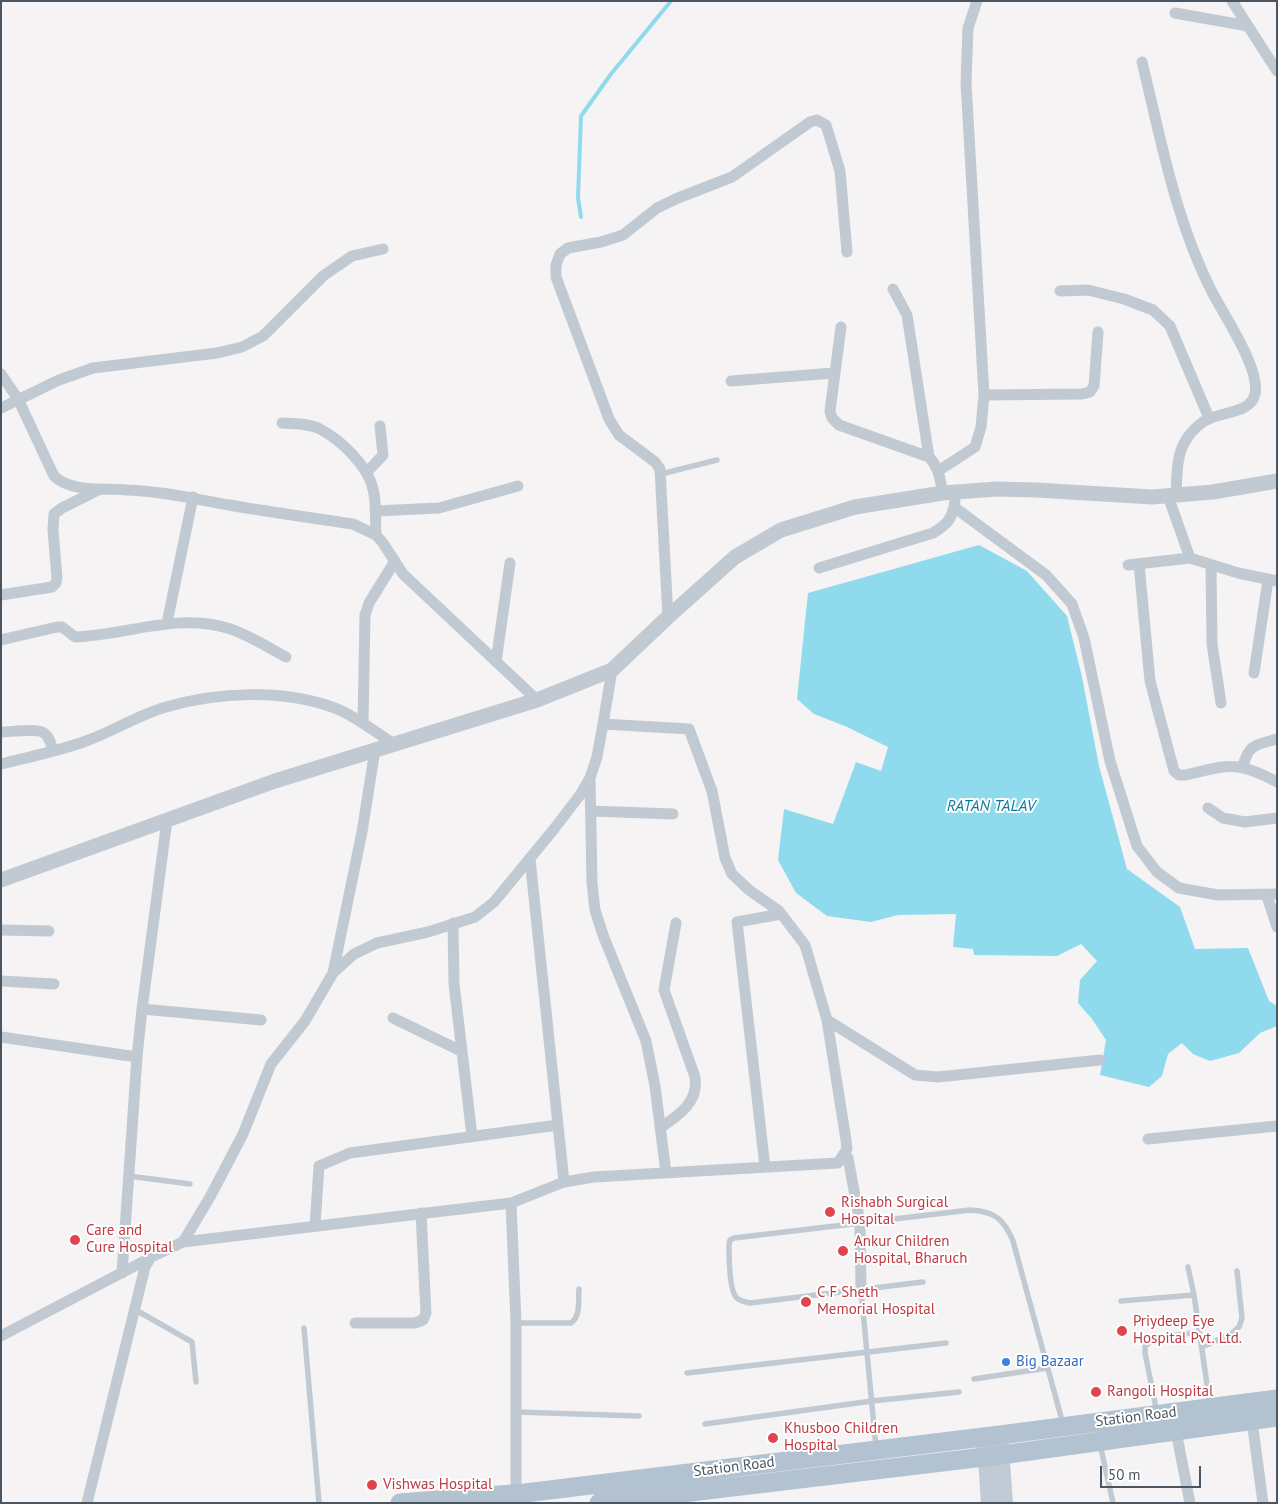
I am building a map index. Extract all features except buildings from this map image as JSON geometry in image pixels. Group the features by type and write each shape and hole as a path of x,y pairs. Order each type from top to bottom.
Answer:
{"main road":[{"name":"Station Road","path":"400,1503 516,1494 1277,1399"},
{"name":"Station Road","path":"605,1502 665,1499 1277,1417"},
{"path":"992,1436 994,1456 1005,1503"},
{"path":"988,1503 994,1456"}],"street":[{"path":"938,471 975,446 981,427 984,395 966,83 968,28 977,1"},
{"path":"1232,1 1277,71"},
{"path":"1175,13 1248,26"},
{"path":"1142,62 1182,221 1210,289 1246,354 1254,375 1256,393 1251,403 1242,409 1209,418 1196,428 1186,440 1179,455 1172,495 1190,558"},
{"path":"668,617 661,474 658,465 624,440 608,418 556,277 556,265 560,254 568,248 601,242 623,234 658,208 732,177 810,122 817,120 826,125 840,171 846,252"},
{"path":"1,408 59,380 93,368 217,354 242,346 263,336 324,276 352,256 383,249"},
{"path":"893,289 907,315 929,457"},
{"path":"1060,291 1088,290 1124,299 1153,310 1170,326 1209,418"},
{"path":"819,568 933,533 944,526 952,517 951,497 935,463 929,457 839,425 832,418 830,411 841,327"},
{"path":"984,395 1082,394 1090,392 1094,386 1098,332"},
{"path":"731,381 834,373"},
{"path":"1,374 18,399 54,476 60,482 70,486 147,491 353,524 376,535 403,574 537,700"},
{"path":"282,423 319,428 346,448 367,472 373,488 376,535"},
{"path":"367,472 383,455 380,426"},
{"path":"1,880 275,781 537,700 612,670 735,557 781,530 855,507 997,490 1036,490 1152,497 1213,492 1277,481"},
{"path":"375,511 439,508 518,486"},
{"path":"1,594 52,587 56,583 54,514 62,508 102,489"},
{"path":"951,497 1046,575 1072,604 1084,638 1110,761 1137,846 1157,872 1179,888 1218,895 1272,895 1277,927"},
{"path":"167,623 193,498"},
{"path":"1254,673 1272,580 1211,566 1190,558 1134,565 1150,681 1174,772 1179,775 1186,775 1230,765 1244,767 1277,782"},
{"path":"363,723 365,615 369,603 395,562"},
{"path":"496,662 510,563"},
{"path":"1211,566 1212,644 1220,703"},
{"path":"1,640 57,627 62,627 75,637 167,623 192,623 227,628 243,634 286,657"},
{"path":"183,1242 210,1197 243,1134 271,1064 305,1021 333,973 354,954 377,943 428,932 474,916 494,902 580,795 590,778 597,757 612,670"},
{"path":"1,764 86,742 133,719 166,707 216,697 262,695 300,699 333,707 363,723 394,744"},
{"path":"1,1336 183,1242 510,1203 564,1182 594,1177 838,1163 844,1156 846,1140 827,1020 805,945 781,914 749,890 732,874 725,858 712,791 689,729 603,724"},
{"path":"1,732 36,730 43,732 54,751"},
{"path":"1244,767 1249,750 1255,746 1277,739"},
{"path":"333,973 362,832 375,750"},
{"path":"590,778 592,883 595,910 646,1041 655,1086 666,1172"},
{"path":"1208,808 1223,818 1245,822 1277,818"},
{"path":"591,811 673,814"},
{"path":"122,1273 137,1057 167,820"},
{"path":"530,859 564,1182"},
{"path":"765,1167 737,922 781,914"},
{"path":"454,923 454,984 472,1136"},
{"path":"660,1128 679,1114 692,1099 696,1088 695,1076 664,990 676,923"},
{"path":"1,930 49,931"},
{"path":"1,981 54,984"},
{"path":"142,1009 261,1020"},
{"path":"393,1018 461,1051"},
{"path":"827,1020 915,1075 938,1077 1100,1060"},
{"path":"1,1037 137,1057"},
{"path":"314,1226 319,1166 350,1153 558,1125"},
{"path":"1148,1139 1277,1126"},
{"path":"844,1156 848,1158 860,1223 861,1290"},
{"path":"510,1203 516,1323 516,1494"},
{"path":"356,1323 414,1323 423,1320 426,1313 421,1214"},
{"path":"87,1503 145,1267 152,1258"},
{"path":"1252,1421 1263,1503"},
{"path":"1176,1431 1190,1503"},
{"path":"663,1476 665,1499"}],"lane":[{"path":"661,474 716,460"},
{"path":"129,1176 190,1184"},
{"path":"924,1282 750,1303 735,1297 732,1288 730,1240 970,1210 990,1213 999,1219 1008,1230 1013,1241 1063,1426"},
{"path":"1188,1267 1211,1407"},
{"path":"1202,1347 1231,1334 1239,1327 1242,1318 1237,1271"},
{"path":"516,1323 571,1322 577,1315 579,1289"},
{"path":"861,1290 877,1450"},
{"path":"1122,1301 1194,1295"},
{"path":"134,1309 192,1342 196,1382"},
{"path":"304,1328 319,1503"},
{"path":"1158,1414 1144,1353 1145,1346 1155,1338 1199,1332"},
{"path":"688,1373 946,1343"},
{"path":"974,1379 1048,1368"},
{"path":"705,1424 872,1401 959,1392"},
{"path":"516,1412 639,1416"},
{"path":"1099,1442 1113,1503"}],"water":[{"name":"RATAN TALAV","path":"979,545 1027,571 1067,616 1082,677 1099,766 1127,869 1180,907 1195,949 1248,948 1269,1001 1277,1006 1277,1026 1260,1033 1239,1053 1210,1061 1193,1054 1182,1043 1168,1054 1162,1076 1149,1087 1100,1075 1106,1040 1092,1019 1078,1003 1080,980 1097,961 1081,944 1057,956 974,955 973,949 953,947 956,914 898,915 871,922 827,916 796,893 778,860 784,809 833,824 856,762 881,771 888,747 847,727 814,714 797,699 808,593"}],"waterway":[{"path":"581,217 578,198 581,116 611,74 671,1"}],"place":[{"name":"Rishabh Surgical Hospital","path":"830,1212"},
{"name":"Care and Cure Hospital","path":"75,1240"},
{"name":"Ankur Children Hospital, Bharuch","path":"843,1251"},
{"name":"C F Sheth Memorial Hospital","path":"806,1302"},
{"name":"Priydeep Eye Hospital Pvt. Ltd.","path":"1122,1331"},
{"name":"Big Bazaar","path":"1006,1362"},
{"name":"Rangoli Hospital","path":"1096,1392"},
{"name":"Khusboo Children Hospital","path":"773,1438"},
{"name":"Vishwas Hospital","path":"372,1485"}]}
